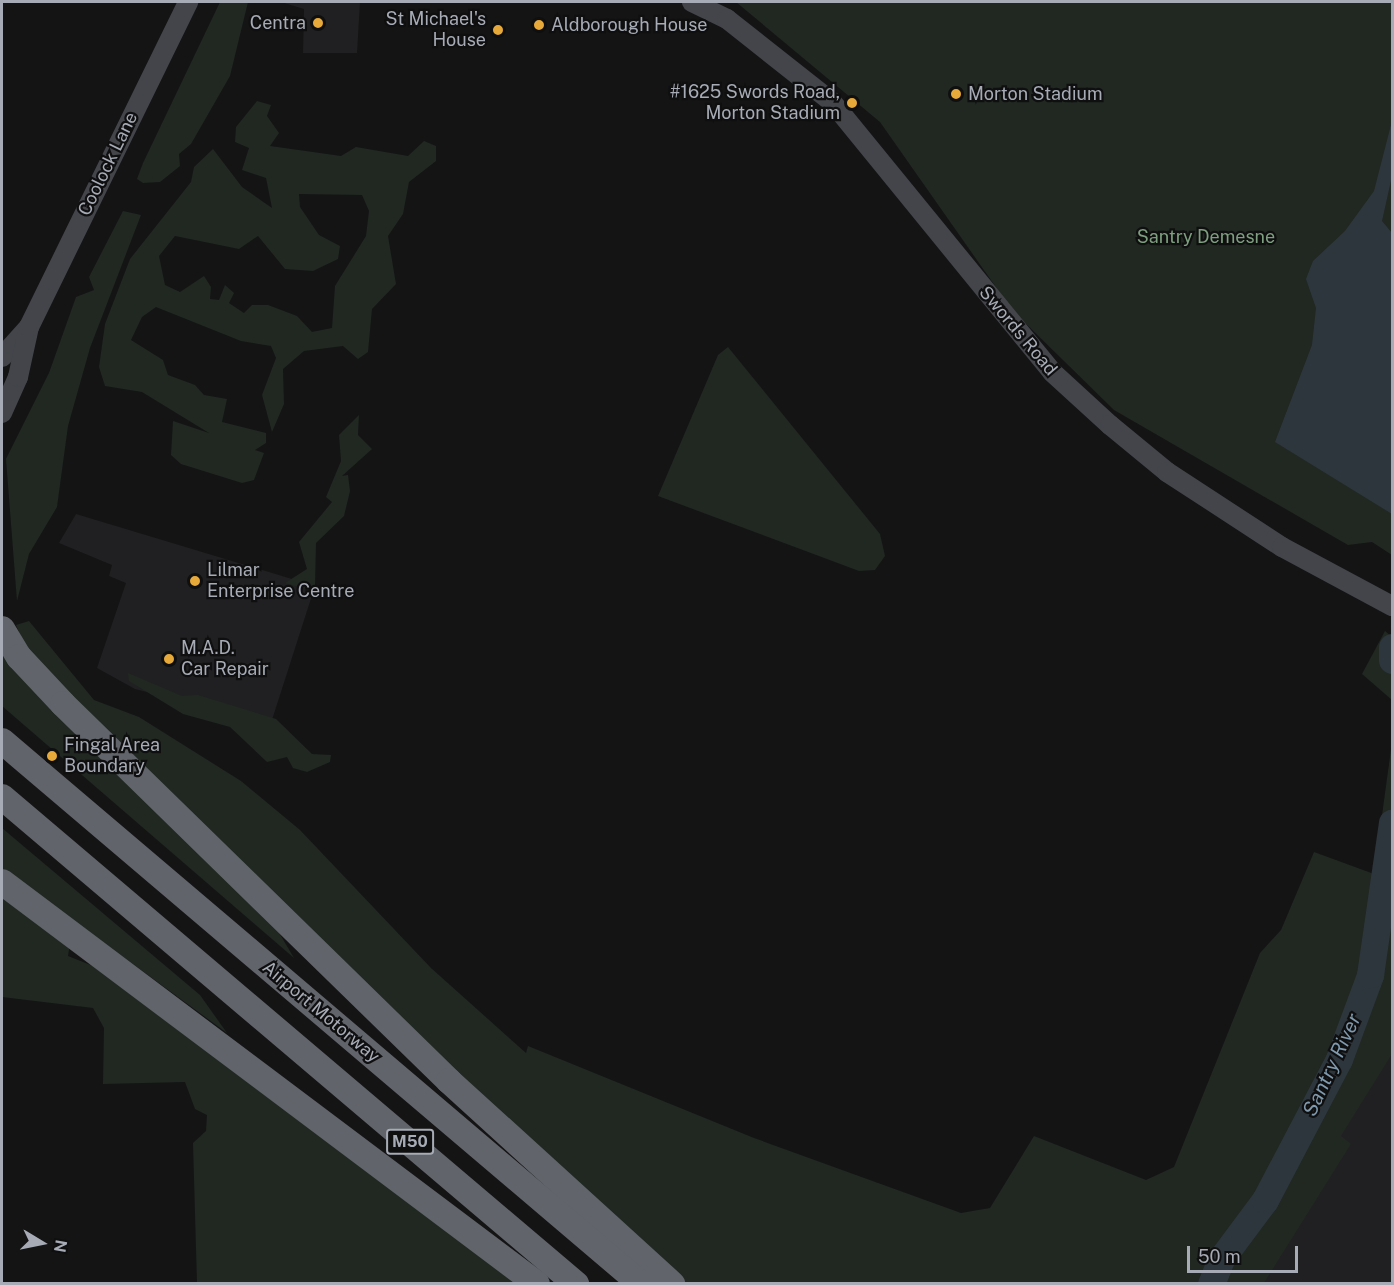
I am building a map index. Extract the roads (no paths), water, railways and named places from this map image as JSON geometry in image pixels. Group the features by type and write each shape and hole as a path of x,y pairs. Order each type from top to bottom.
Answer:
{"highway":[{"path":"2,629 19,657 63,704 431,1065 672,1284"},
{"name":"Airport Motorway","path":"2,741 641,1284"},
{"name":"M50","path":"2,797 576,1284"},
{"path":"2,882 537,1284"}],"main road":[{"name":"Coolock Lane","path":"2,413 18,377 29,327 188,2"},
{"name":"Swords Road","path":"692,2 727,19 832,102 1052,372 1110,425 1167,472 1282,547 1392,606"},
{"name":"Coolock Lane","path":"2,357 29,327"}],"waterway":[{"name":"Santry River","path":"1392,647 1392,660"},
{"name":"Santry River","path":"1211,1284 1221,1259 1265,1200 1339,1059 1370,975 1392,823"}],"place":[{"name":"Centra","path":"318,23"},
{"name":"Aldborough House","path":"539,25"},
{"name":"St Michael's House","path":"498,30"},
{"name":"Morton Stadium","path":"956,94"},
{"name":"#1625 Swords Road, Morton Stadium","path":"852,103"},
{"name":"Lilmar Enterprise Centre","path":"195,581"},
{"name":"M.A.D. Car Repair","path":"169,659"},
{"name":"Fingal Area Boundary","path":"52,756"}],"park label":[{"name":"Santry Demesne","path":"1206,237"}]}
